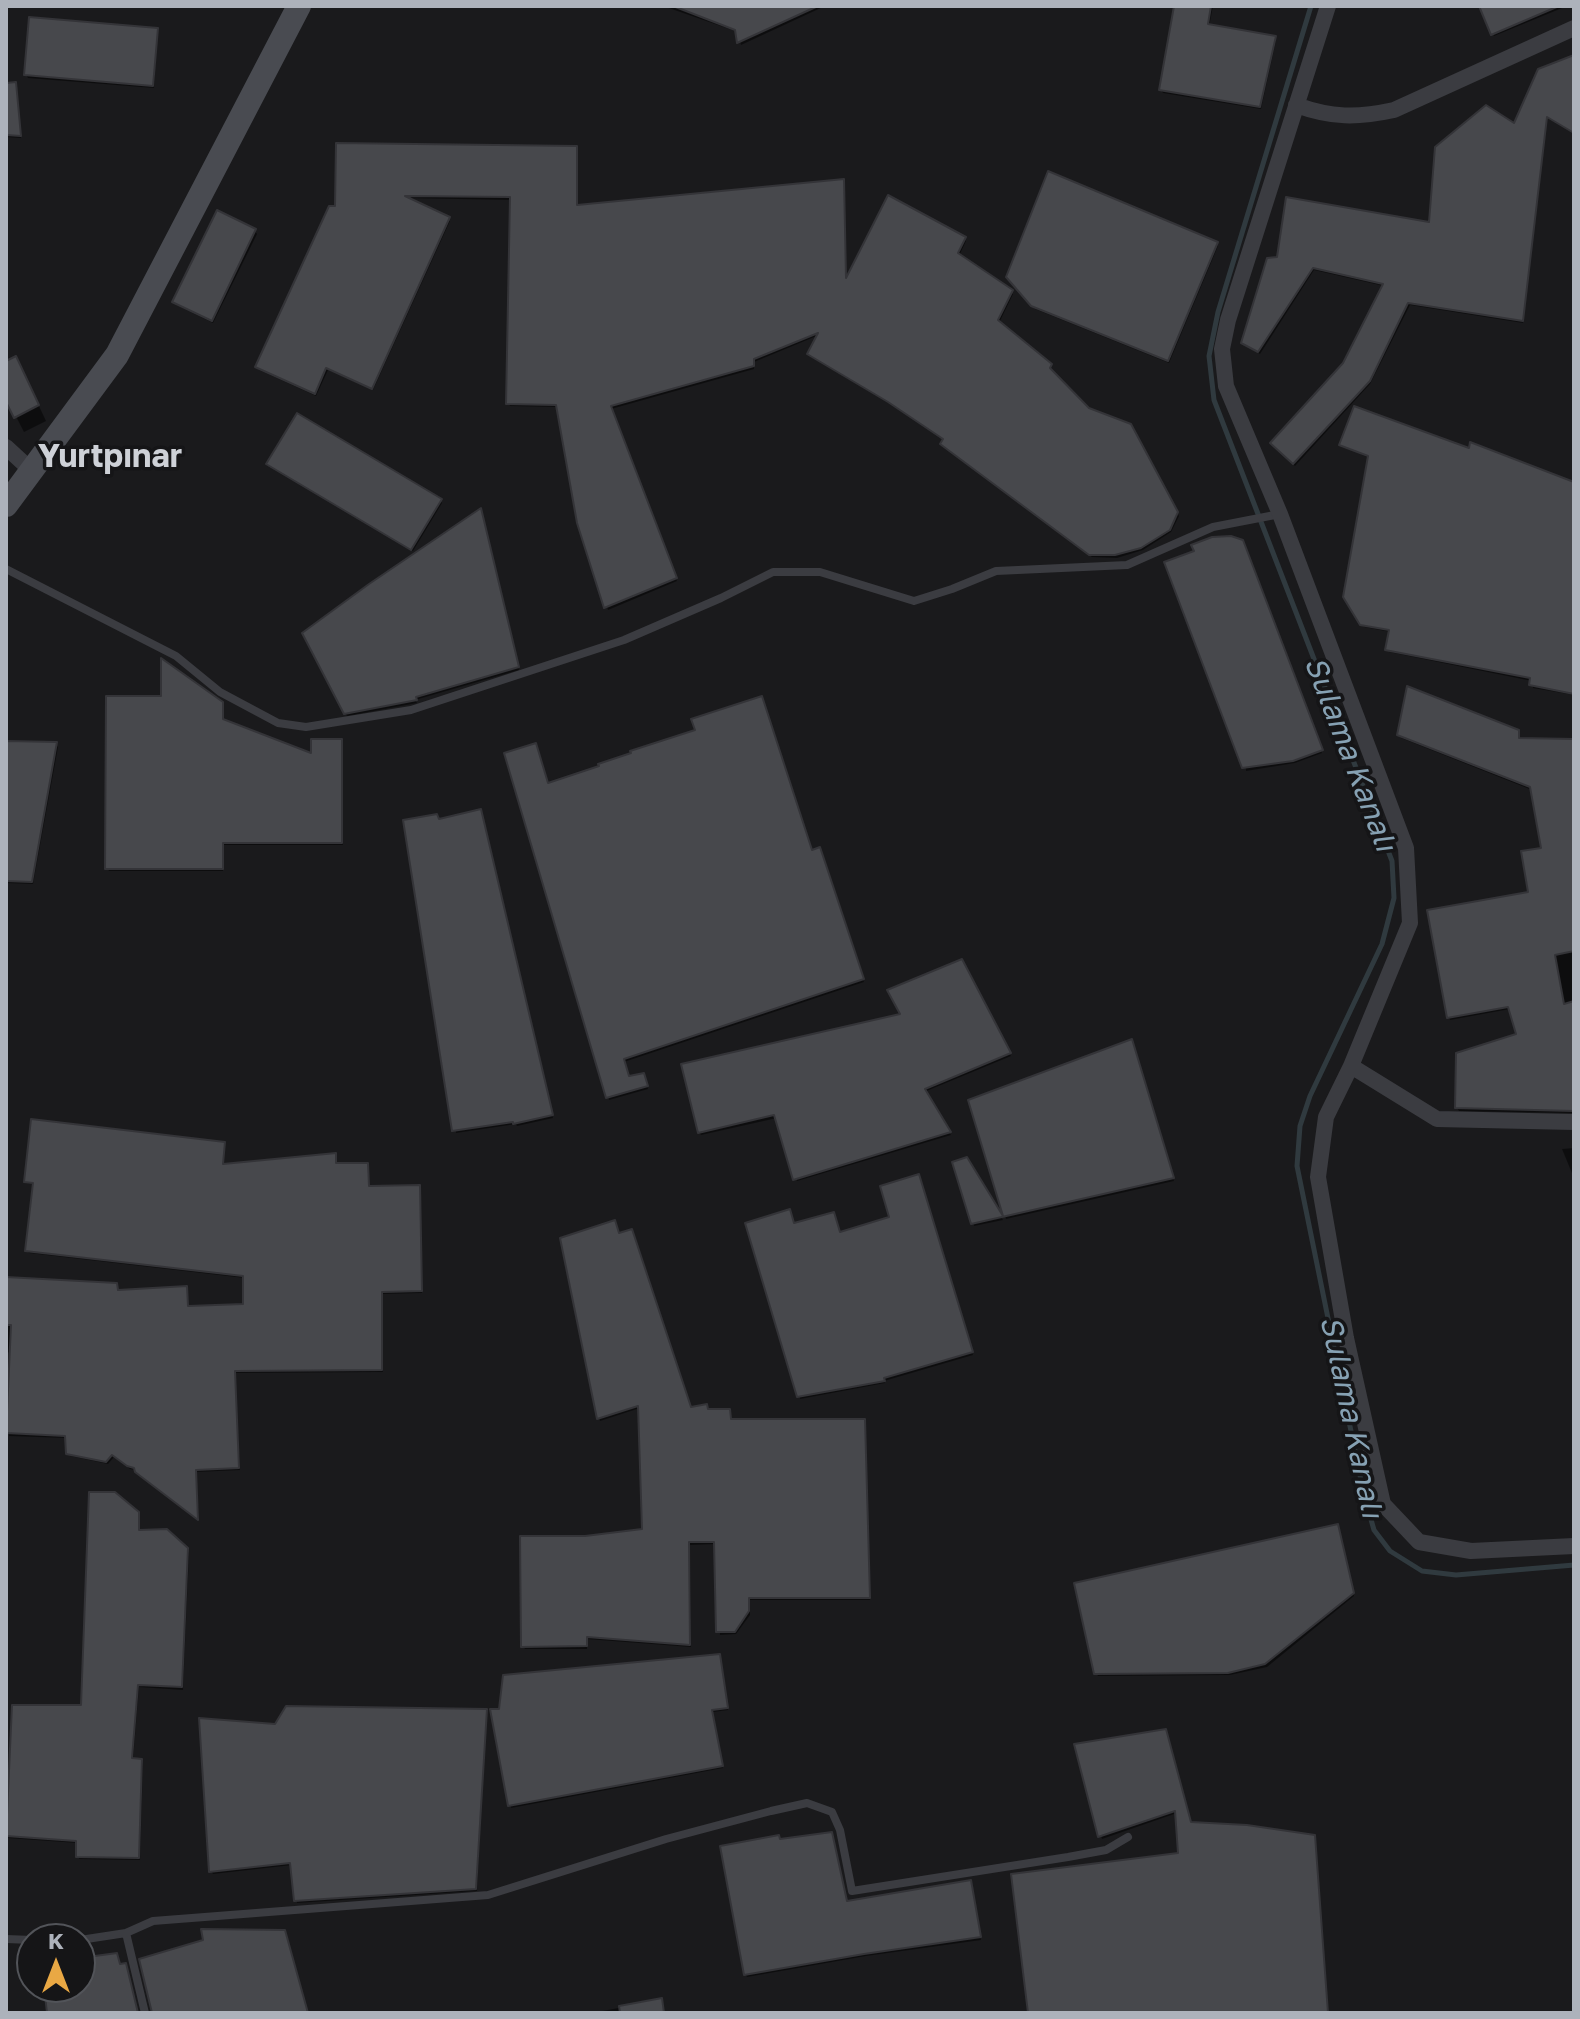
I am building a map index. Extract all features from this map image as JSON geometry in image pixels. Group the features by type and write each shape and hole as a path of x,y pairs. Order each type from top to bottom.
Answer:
{"street":[{"path":"6,505 117,355 299,6"},
{"path":"1328,6 1228,320 1222,349 1226,386 1280,514 1406,848 1410,923 1351,1066 1326,1117 1318,1177 1346,1338 1383,1504 1419,1542 1471,1551 1574,1546"},
{"path":"1296,105 1323,115 1364,116 1394,110 1574,28"},
{"path":"6,447 32,471"},
{"path":"1351,1066 1437,1119 1574,1122"}],"lane":[{"path":"6,569 176,656 220,692 278,723 306,727 411,710 624,640 773,572 820,572 914,601 996,571 1127,565 1213,527 1280,514"},
{"path":"96,1938 126,1933 153,1921 488,1895 666,1839 807,1803 832,1812 840,1830 852,1891 1106,1850 1128,1837"},
{"path":"126,1933 145,2013"}],"building":[{"path":"673,6 818,6 737,43 735,30"},
{"path":"1174,6 1211,6 1208,24 1276,36 1260,107 1159,90"},
{"path":"1479,6 1559,6 1491,35"},
{"path":"29,17 158,28 153,86 24,75"},
{"path":"1574,55 1574,133 1547,117 1523,321 1408,303 1370,381 1293,464 1270,443 1343,363 1383,284 1313,268 1258,352 1241,343 1267,258 1277,257 1286,197 1429,222 1435,147 1486,105 1514,123 1538,69"},
{"path":"16,82 21,136 6,135 6,83"},
{"path":"336,143 577,146 577,205 844,179 846,278 888,195 966,237 958,253 1013,290 998,320 1052,364 1050,368 1089,408 1131,424 1178,512 1170,530 1141,548 1115,555 1089,555 940,444 943,439 807,354 818,333 754,359 754,366 611,406 677,578 604,608 577,523 556,405 506,404 510,197 405,196 450,217 372,389 326,368 315,394 255,367 329,206 335,206"},
{"path":"1048,171 1218,242 1168,361 1031,306 1006,277"},
{"path":"217,210 256,229 212,321 172,302"},
{"path":"16,356 39,405 14,418 6,402 6,361"},
{"path":"1354,406 1469,448 1470,442 1574,482 1574,694 1529,685 1530,678 1385,650 1389,630 1360,625 1343,597 1368,456 1339,445"},
{"path":"297,413 442,499 411,550 266,464"},
{"path":"481,508 519,667 416,697 417,700 344,714 302,633"},
{"path":"1231,536 1243,540 1323,750 1293,761 1242,768 1164,562 1194,551 1191,545 1212,537"},
{"path":"161,658 223,702 223,719 311,753 311,739 342,739 342,843 223,843 223,869 105,869 106,696 161,696"},
{"path":"1407,686 1519,730 1519,738 1574,739 1574,951 1555,955 1564,1004 1574,1001 1574,1111 1455,1108 1456,1053 1516,1034 1508,1007 1447,1018 1427,910 1528,892 1521,851 1541,848 1530,787 1397,735"},
{"path":"762,696 812,850 820,847 864,979 624,1059 629,1076 644,1073 648,1086 606,1098 504,753 536,743 548,783 695,730 691,719"},
{"path":"6,741 57,742 32,882 6,881"},
{"path":"481,809 553,1115 513,1124 452,1131 403,820 437,814 439,819"},
{"path":"962,959 1011,1053 925,1089 951,1132 793,1180 774,1115 698,1133 681,1064 900,1014 887,990"},
{"path":"1132,1039 1174,1178 971,1224 952,1162 967,1157 1003,1216 968,1100"},
{"path":"31,1119 225,1142 223,1164 336,1153 336,1163 368,1163 369,1186 420,1185 422,1291 382,1292 382,1370 235,1371 239,1468 196,1470 198,1520 135,1472 134,1468 112,1455 106,1462 66,1454 65,1436 6,1433 11,1325 6,1325 6,1277 117,1283 118,1290 187,1286 188,1306 243,1304 243,1276 25,1251 33,1183 24,1182"},
{"path":"919,1174 973,1352 884,1378 885,1381 797,1397 745,1223 790,1209 794,1223 834,1212 840,1232 889,1217 880,1186"},
{"path":"615,1220 619,1233 632,1229 691,1407 707,1404 708,1409 730,1409 731,1419 865,1419 870,1598 749,1598 749,1611 735,1632 716,1632 714,1542 689,1542 690,1645 587,1637 587,1646 521,1647 520,1536 585,1536 642,1529 638,1406 597,1419 560,1238"},
{"path":"89,1492 115,1492 139,1512 139,1530 167,1529 188,1548 182,1687 138,1685 132,1758 142,1759 139,1858 76,1857 76,1841 6,1836 12,1705 81,1705"},
{"path":"1338,1524 1354,1593 1265,1664 1228,1673 1094,1674 1074,1583"},
{"path":"720,1654 728,1708 712,1710 723,1766 508,1806 490,1709 499,1709 503,1675"},
{"path":"286,1706 487,1709 476,1889 294,1901 290,1863 209,1872 199,1718 275,1724"},
{"path":"1166,1729 1191,1822 1247,1825 1315,1835 1328,2013 1028,2013 1011,1874 1178,1853 1175,1811 1098,1837 1074,1744"},
{"path":"832,1832 847,1901 971,1880 981,1937 744,1975 720,1846 779,1835 780,1839"},
{"path":"201,1929 285,1930 308,2013 152,2013 139,1959 203,1940"},
{"path":"117,1953 120,1964 126,1963 138,2013 47,2013 46,2003 96,2003 96,1956"},
{"path":"662,1998 664,2013 620,2013 619,2006"}],"waterway":[{"name":"Sulama Kanalı","path":"1311,6 1218,312 1209,356 1214,400 1392,861 1394,898 1382,944 1310,1096 1300,1126 1297,1166 1364,1495 1374,1530 1390,1551 1422,1571 1456,1575 1574,1565"}],"district":[{"name":"Yurtpınar","path":"110,457"}]}
